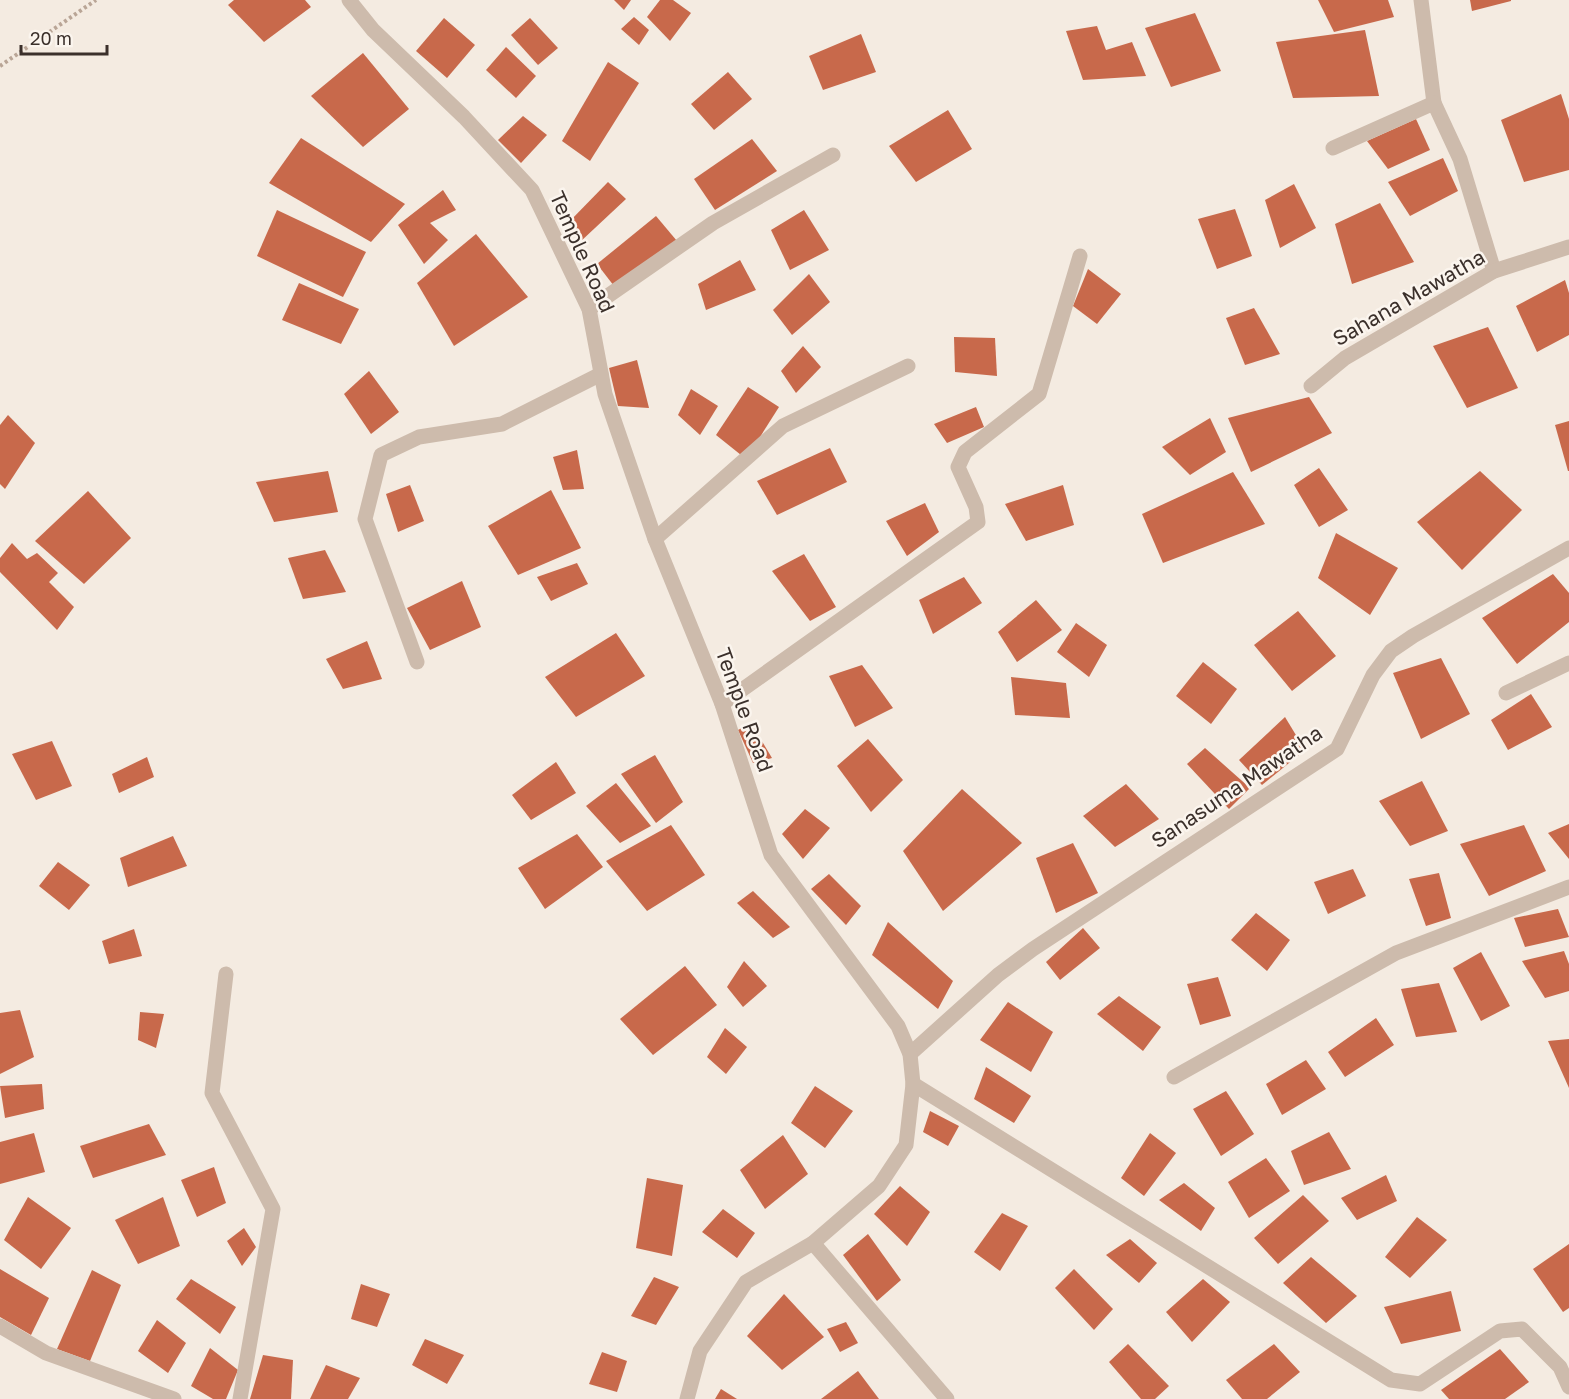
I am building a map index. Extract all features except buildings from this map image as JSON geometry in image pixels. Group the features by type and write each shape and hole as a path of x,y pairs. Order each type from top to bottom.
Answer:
{"street":[{"name":"Temple Road","path":"349,0 373,30 464,117 532,190 589,309 605,394 655,539 722,704 771,855 898,1026 910,1054 913,1083 906,1145 879,1186 813,1243 746,1282 700,1351 687,1399"},
{"path":"1421,0 1434,103 1445,122 1460,159 1494,271"},
{"path":"1333,148 1434,103"},
{"path":"589,309 713,223 832,154"},
{"name":"Sahana Mawatha","path":"1311,386 1345,358 1494,271 1569,247"},
{"path":"722,704 978,522 976,507 958,467 965,452 1039,394 1080,256"},
{"path":"655,539 783,426 908,366"},
{"path":"417,662 365,519 381,455 419,438 502,424 602,374"},
{"name":"Sanasuma Mawatha","path":"910,1054 998,975 1033,949 1337,749 1373,675 1392,651 1413,636 1569,548"},
{"path":"1506,693 1569,663"},
{"path":"1174,1077 1396,953 1569,887"},
{"path":"226,974 212,1093 273,1209 240,1399"},
{"path":"913,1083 1390,1380 1420,1384 1500,1331 1522,1329 1560,1367 1569,1388"},
{"path":"813,1243 947,1399"},
{"path":"0,1326 46,1353 174,1399"}],"path":[{"path":"0,66 96,0"}]}
